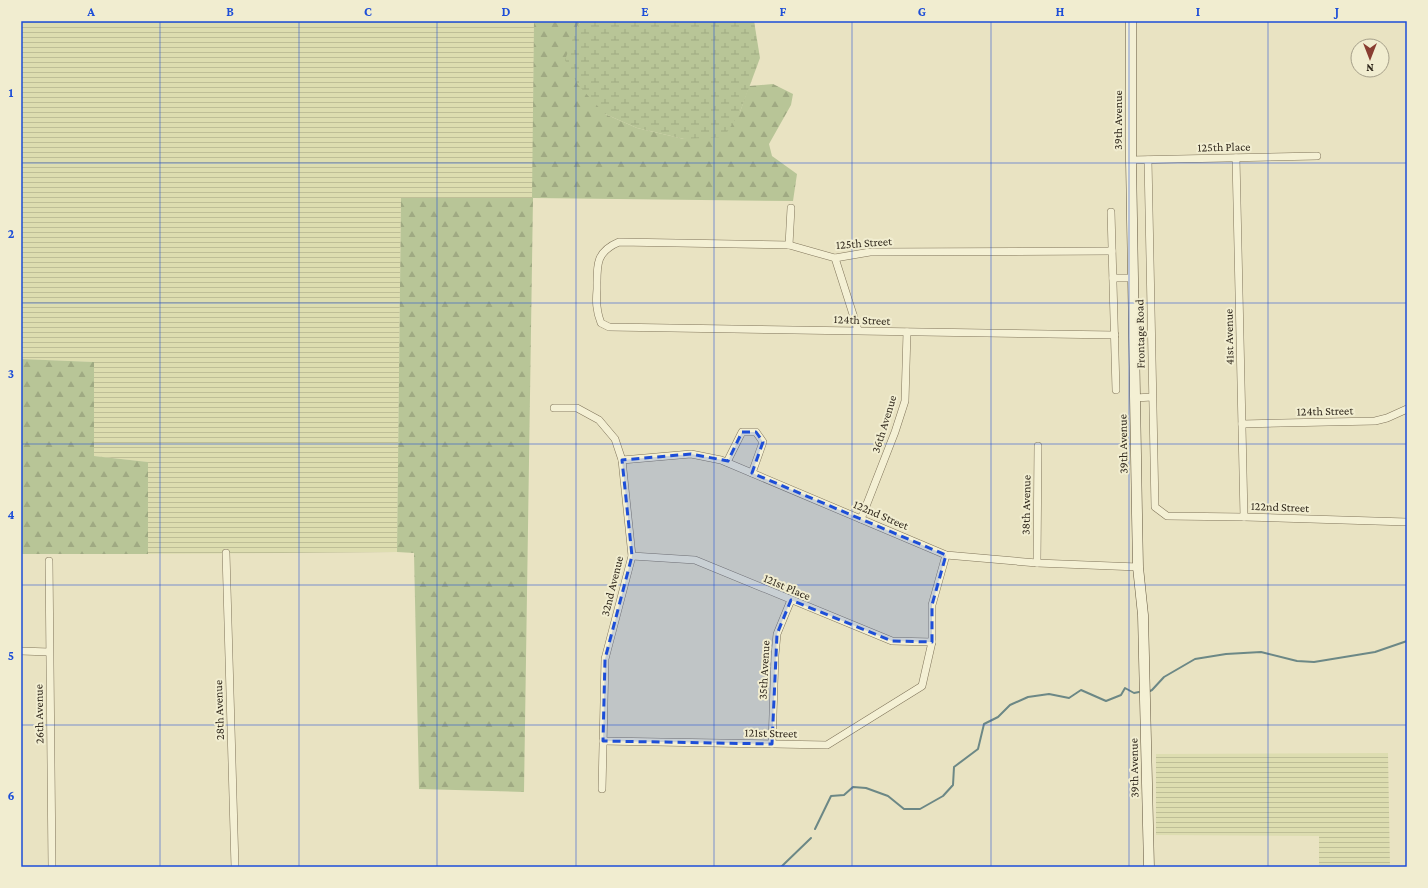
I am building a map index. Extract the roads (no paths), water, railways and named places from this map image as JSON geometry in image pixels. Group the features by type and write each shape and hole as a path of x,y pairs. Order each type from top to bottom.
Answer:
{"main road":[{"name":"39th Avenue","path":"1131,21 1131,160 1138,567 1143,615 1149,867"}],"street":[{"name":"125th Place","path":"1131,160 1317,156"},
{"name":"41st Avenue","path":"1236,158 1244,517"},
{"name":"Frontage Road","path":"1148,160 1155,507"},
{"path":"789,245 791,208"},
{"path":"1111,212 1116,390"},
{"name":"125th Street","path":"609,326 601,323 597,314 597,267 603,254 609,246 619,242 789,245 835,258 870,252 1112,251"},
{"path":"835,258 858,330"},
{"path":"1113,278 1133,278"},
{"name":"124th Street","path":"609,326 1115,335"},
{"name":"36th Avenue","path":"861,518 895,432 905,401 907,332"},
{"path":"1135,398 1152,397"},
{"name":"32nd Avenue","path":"554,408 577,408 599,420 615,439 622,460 632,556 605,659 602,789"},
{"name":"124th Street","path":"1242,424 1375,421 1387,418 1407,409"},
{"path":"727,462 742,432 756,432 763,442 752,473"},
{"name":"38th Avenue","path":"1037,564 1038,446"},
{"name":"122nd Street","path":"622,460 691,454 721,460 946,555 1037,564 1138,567"},
{"name":"122nd Street","path":"1155,507 1167,516 1407,522"},
{"name":"28th Avenue","path":"226,553 235,867"},
{"path":"932,642 932,605 946,555"},
{"name":"121st Place","path":"632,556 695,560 892,641 932,642"},
{"name":"26th Avenue","path":"49,561 52,867"},
{"name":"35th Avenue","path":"772,744 777,634 791,600"},
{"name":"121st Street","path":"603,741 827,745 922,686 932,642"},
{"path":"21,651 49,652"}],"waterway":[{"path":"1150,691 1164,677 1195,659 1226,654 1261,652 1297,661 1314,662 1375,652 1407,641"},
{"path":"815,829 831,796 844,795 853,787 866,788 888,796 904,809 920,809 943,796 953,785 954,767 978,749 984,724 998,717 1010,705 1028,697 1049,694 1069,698 1081,690 1106,701 1121,695 1125,688 1134,693 1139,692"},
{"path":"781,867 811,838"}]}
